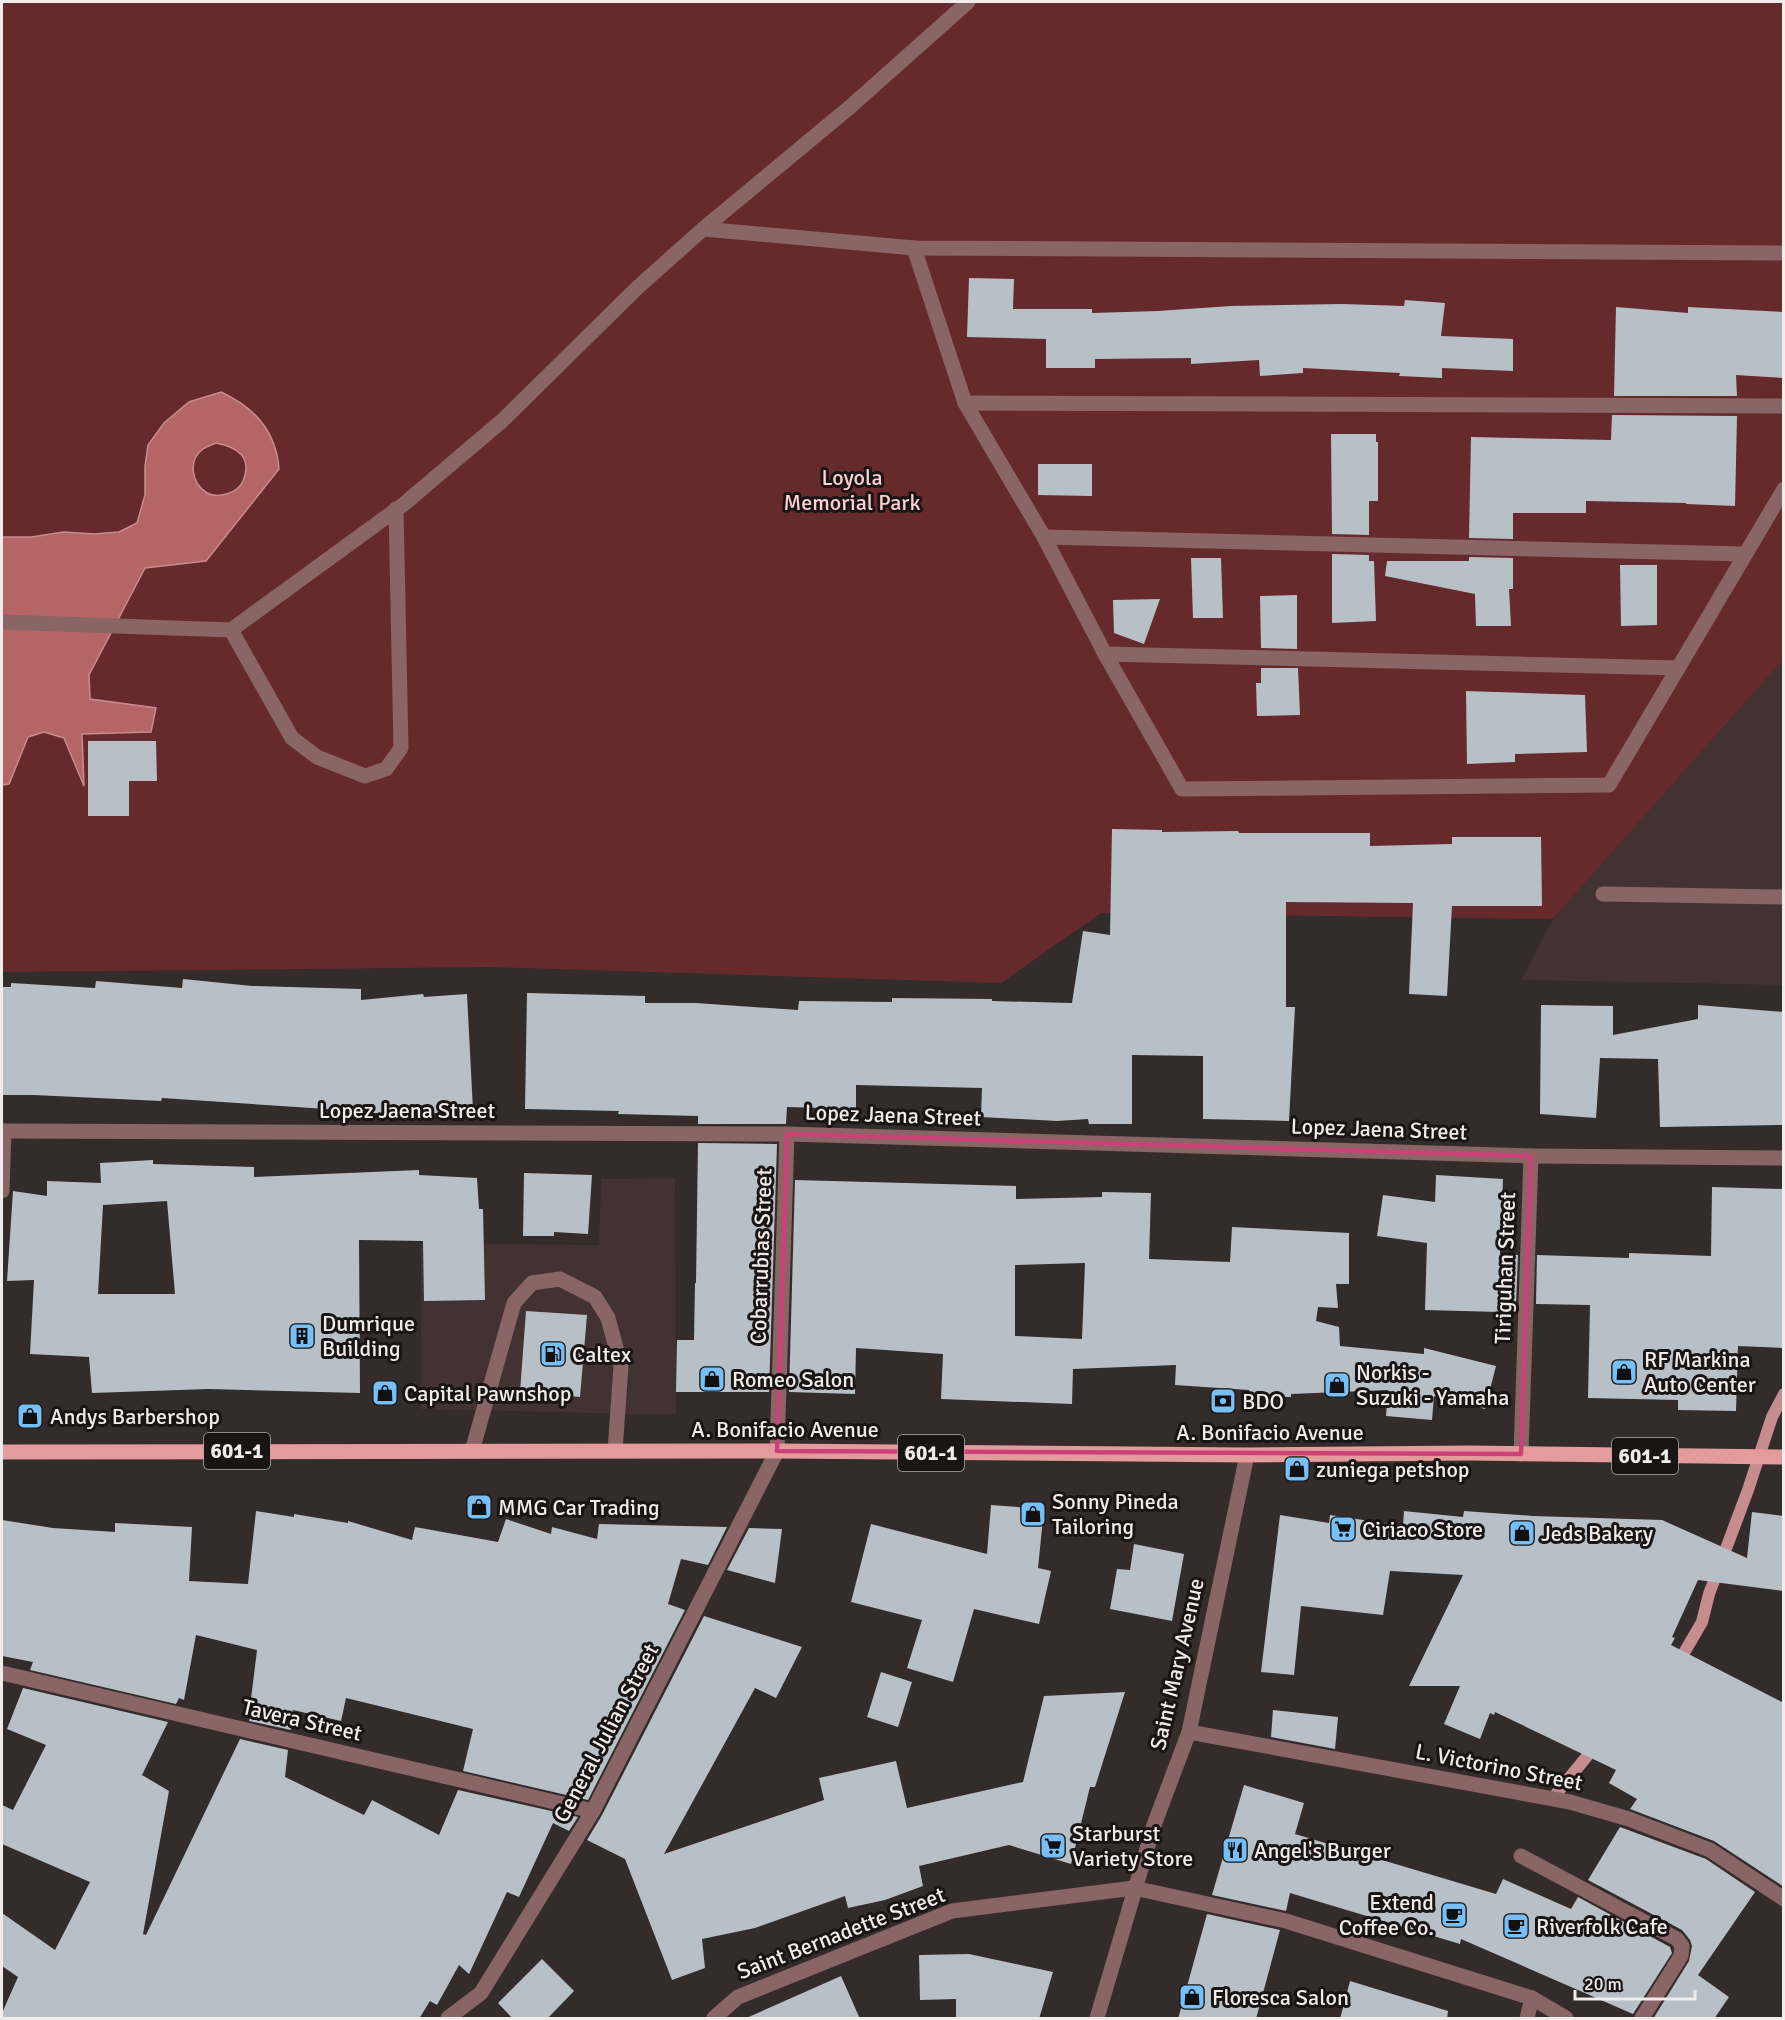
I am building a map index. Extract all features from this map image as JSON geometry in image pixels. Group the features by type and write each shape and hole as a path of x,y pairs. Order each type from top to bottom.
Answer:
{"main road":[{"name":"A. Bonifacio Avenue","path":"2,1452 777,1451 1784,1457"}],"street":[{"path":"2,622 231,630 396,509 503,420 637,288 703,229 850,107 968,2"},
{"path":"703,229 914,248 1784,253"},
{"path":"914,248 965,404 1044,537 1105,654 1182,789 1609,785 1784,489"},
{"path":"965,404 1784,406"},
{"path":"231,630 292,738 317,757 365,776 386,769 401,748 396,509"},
{"path":"1044,537 1745,554"},
{"path":"1105,654 1678,668"},
{"path":"1604,894 1784,897"},
{"path":"2,1191 3,1131"},
{"name":"Lopez Jaena Street","path":"3,1131 787,1134 1531,1156 1784,1158"},
{"name":"Cobarrubias Street","path":"777,1451 787,1134"},
{"name":"Tiriguhan Street","path":"1521,1454 1531,1156"},
{"path":"472,1451 514,1303 532,1283 560,1279 595,1297 608,1318 621,1366 615,1451"},
{"name":"General Julian Street","path":"448,2019 481,1993 593,1810 777,1451"},
{"name":"Saint Mary Avenue","path":"1097,2019 1154,1825 1189,1732 1247,1455"},
{"name":"Tavera Street","path":"2,1673 593,1810"},
{"name":"L. Victorino Street","path":"1189,1732 1570,1802 1629,1819 1710,1850 1784,1899"},
{"path":"1521,1856 1677,1939 1682,1946 1681,1956 1642,2019"},
{"name":"Saint Bernadette Street","path":"714,2019 738,1997 952,1911 1134,1888 1286,1921 1532,1998 1566,2019"},
{"path":"1527,2019 1532,1998"}],"highlighted area":[{"path":"787,1134 1531,1156 1521,1454 777,1451"}],"shaded area":[{"path":"221,392 244,405 262,422 268,432 277,455 279,469 206,561 145,568 89,675 90,699 156,708 151,732 82,734 84,786 64,738 44,732 28,737 9,784 2,785 2,537 32,537 63,532 94,534 119,532 137,523 145,495 148,445 164,423 189,402","holes":["216,443 236,450 241,454 246,466 243,481 237,489 222,495 212,495 202,489 193,471 198,454"]},
{"path":"1783,660 1783,985 1521,980 1553,919"},
{"path":"675,1178 676,1415 421,1409 421,1243 599,1245 601,1179"}],"green space":[{"name":"Loyola Memorial Park","path":"2,2 1783,2 1783,660 1553,919 1101,913 1001,983 488,967 2,972"}],"building":[{"path":"969,278 1014,279 1013,309 1092,309 1092,313 1231,306 1342,304 1404,306 1405,300 1445,303 1441,336 1513,339 1513,371 1442,368 1442,378 1399,376 1400,373 1303,368 1303,373 1260,376 1259,360 1191,364 1191,358 1095,359 1095,368 1046,368 1046,339 967,337"},
{"path":"1616,307 1688,313 1688,307 1784,312 1784,378 1736,375 1737,396 1614,396"},
{"path":"1612,415 1737,416 1735,506 1586,501 1586,513 1513,513 1513,539 1469,538 1471,437 1611,440"},
{"path":"1331,434 1376,434 1378,501 1369,501 1369,535 1332,534"},
{"path":"1038,464 1092,464 1092,496 1038,495"},
{"path":"1332,554 1369,555 1369,561 1374,561 1376,621 1332,623"},
{"path":"1469,557 1513,558 1513,589 1509,589 1511,626 1476,626 1475,594 1385,576 1387,561 1469,561"},
{"path":"1191,558 1221,558 1223,618 1193,618"},
{"path":"1620,565 1657,565 1657,625 1621,626"},
{"path":"1297,595 1297,649 1261,648 1260,596"},
{"path":"1160,599 1144,644 1114,633 1113,600"},
{"path":"1261,668 1298,668 1300,715 1257,716 1256,683 1261,683"},
{"path":"1466,691 1585,695 1587,752 1515,754 1515,762 1467,764"},
{"path":"88,741 156,741 157,781 129,781 129,816 88,816"},
{"path":"1112,829 1162,830 1162,832 1370,833 1370,846 1452,844 1452,837 1541,837 1542,906 1452,906 1447,996 1409,994 1413,903 1286,902 1286,1007 1295,1007 1289,1121 1203,1119 1203,1056 1132,1055 1132,1124 1089,1124 1088,1119 1057,1121 981,1117 982,1088 856,1085 856,1109 787,1107 786,1124 698,1124 698,1116 618,1114 619,1111 525,1109 527,993 645,996 645,1003 696,1003 798,1010 799,1001 892,1002 892,998 1072,1003 1083,931 1110,935"},
{"path":"183,979 252,986 361,989 361,1000 423,994 424,997 467,994 473,1110 467,1110 467,1113 357,1113 357,1111 162,1098 161,1101 2,1095 2,987 11,987 11,983 95,988 96,981 182,988"},
{"path":"1541,1005 1613,1006 1613,1035 1698,1019 1698,1005 1784,1012 1784,1125 1660,1127 1658,1059 1600,1058 1596,1118 1540,1114"},
{"path":"698,1143 777,1144 769,1392 676,1392 677,1340 694,1340"},
{"path":"153,1160 153,1164 254,1167 254,1177 419,1170 419,1175 477,1178 479,1209 483,1209 485,1300 424,1301 423,1241 359,1240 360,1393 208,1389 92,1393 89,1357 30,1354 34,1280 7,1281 13,1191 47,1196 47,1181 101,1183 100,1163","holes":["167,1201 175,1294 98,1294 103,1205"]},
{"path":"524,1173 592,1175 588,1234 554,1232 554,1236 523,1236"},
{"path":"1436,1175 1503,1179 1500,1254 1518,1255 1516,1304 1500,1303 1500,1312 1425,1310 1427,1243 1377,1236 1383,1195 1435,1202"},
{"path":"795,1180 1016,1186 1016,1199 1102,1197 1102,1192 1151,1193 1149,1259 1230,1262 1232,1227 1349,1233 1349,1284 1336,1284 1338,1308 1318,1307 1316,1321 1339,1327 1340,1346 1424,1354 1424,1348 1496,1366 1485,1409 1434,1396 1432,1420 1386,1416 1388,1390 1291,1394 1291,1397 1249,1396 1249,1390 1175,1385 1176,1365 1073,1369 1072,1404 941,1399 943,1354 856,1348 855,1394 789,1392","holes":["1085,1263 1082,1339 1015,1336 1015,1265"]},
{"path":"1712,1187 1784,1189 1784,1348 1738,1346 1736,1411 1678,1410 1678,1400 1588,1398 1590,1305 1536,1304 1537,1255 1629,1258 1629,1253 1711,1256"},
{"name":"Caltex","path":"526,1311 587,1315 580,1397 520,1392"},
{"path":"991,1505 1044,1509 1038,1568 1051,1571 1039,1624 974,1609 953,1682 907,1668 922,1620 851,1602 871,1524 987,1554"},
{"path":"256,1511 294,1517 294,1514 348,1523 348,1521 412,1540 415,1527 498,1542 506,1519 551,1534 552,1527 597,1539 599,1524 727,1527 708,1565 681,1559 668,1604 685,1610 588,1800 463,1771 473,1729 346,1698 341,1721 293,1710 291,1730 249,1721 257,1650 196,1635 184,1700 179,1698 176,1704 30,1670 33,1662 2,1656 2,1520 53,1528 115,1532 115,1523 192,1527 189,1581 248,1584"},
{"path":"1404,1511 1463,1517 1464,1511 1533,1516 1662,1520 1747,1558 1752,1512 1784,1516 1784,1591 1698,1580 1672,1637 1675,1638 1671,1645 1784,1703 1784,1887 1714,1841 1630,1809 1637,1799 1609,1783 1616,1770 1495,1712 1494,1715 1490,1713 1480,1739 1444,1724 1460,1686 1409,1686 1463,1575 1390,1571 1383,1615 1301,1606 1294,1675 1261,1672 1280,1515 1329,1523 1330,1515 1403,1526"},
{"path":"749,1528 782,1529 775,1583 727,1570"},
{"path":"1134,1544 1184,1554 1172,1621 1110,1609 1117,1569 1130,1570"},
{"path":"704,1616 802,1647 776,1698 755,1688 664,1854 824,1800 819,1778 896,1761 907,1808 1023,1782 1044,1696 1125,1692 1095,1787 1090,1787 1071,1864 1009,1845 919,1866 923,1886 885,1900 848,1908 845,1896 755,1928 702,1939 705,1968 672,1980 625,1859 587,1840"},
{"path":"881,1672 912,1682 898,1727 867,1717"},
{"path":"23,1688 168,1722 142,1775 169,1791 143,1934 146,1935 240,1739 288,1750 285,1777 364,1815 372,1800 439,1835 458,1790 578,1817 569,1831 553,1823 519,1897 507,1892 469,1974 459,1965 437,2005 430,2001 419,2019 2,2019 2,2013 18,1977 2,1966 2,1913 55,1950 90,1882 2,1844 2,1805 13,1810 46,1745 7,1729"},
{"path":"1273,1710 1338,1717 1335,1749 1271,1737"},
{"path":"1244,1785 1304,1803 1295,1834 1496,1894 1503,1879 1571,1909 1578,1897 1670,1947 1672,1953 1633,2014 1461,1939 1460,1944 1290,1893 1286,1911 1212,1895"},
{"path":"1620,1827 1706,1859 1755,1892 1698,1975 1729,1997 1714,2019 1653,2019 1689,1961 1692,1946 1682,1930 1588,1880"},
{"path":"1207,1914 1280,1930 1256,2019 1178,2019"},
{"path":"969,1954 1053,1972 1039,2019 956,2019 956,1999 920,2000 919,1955"},
{"path":"542,1959 574,1991 547,2019 513,2019 498,2003"},
{"path":"841,1976 860,2019 744,2019"},
{"path":"1350,1981 1448,2011 1447,2019 1340,2019"}],"waterway":[{"path":"1677,1665 1702,1622 1709,1594 1748,1490 1772,1417 1784,1394"},
{"path":"1552,1799 1597,1744"}],"place":[{"name":"Dumrique Building","path":"302,1336"},
{"name":"Caltex","path":"553,1354"},
{"name":"RF Markina Auto Center","path":"1624,1372"},
{"name":"Romeo Salon","path":"712,1379"},
{"name":"Norkis - Suzuki - Yamaha","path":"1337,1385"},
{"name":"Capital Pawnshop","path":"385,1393"},
{"name":"BDO","path":"1223,1401"},
{"name":"Andys Barbershop","path":"30,1416"},
{"name":"zuniega petshop","path":"1297,1469"},
{"name":"MMG Car Trading","path":"479,1507"},
{"name":"Sonny Pineda Tailoring","path":"1033,1514"},
{"name":"Ciriaco Store","path":"1343,1529"},
{"name":"Jeds Bakery","path":"1522,1533"},
{"name":"Starburst Variety Store","path":"1053,1846"},
{"name":"Angel's Burger","path":"1235,1850"},
{"name":"Extend Coffee Co.","path":"1454,1915"},
{"name":"Riverfolk Cafe","path":"1516,1926"},
{"name":"Floresca Salon","path":"1192,1997"}]}
